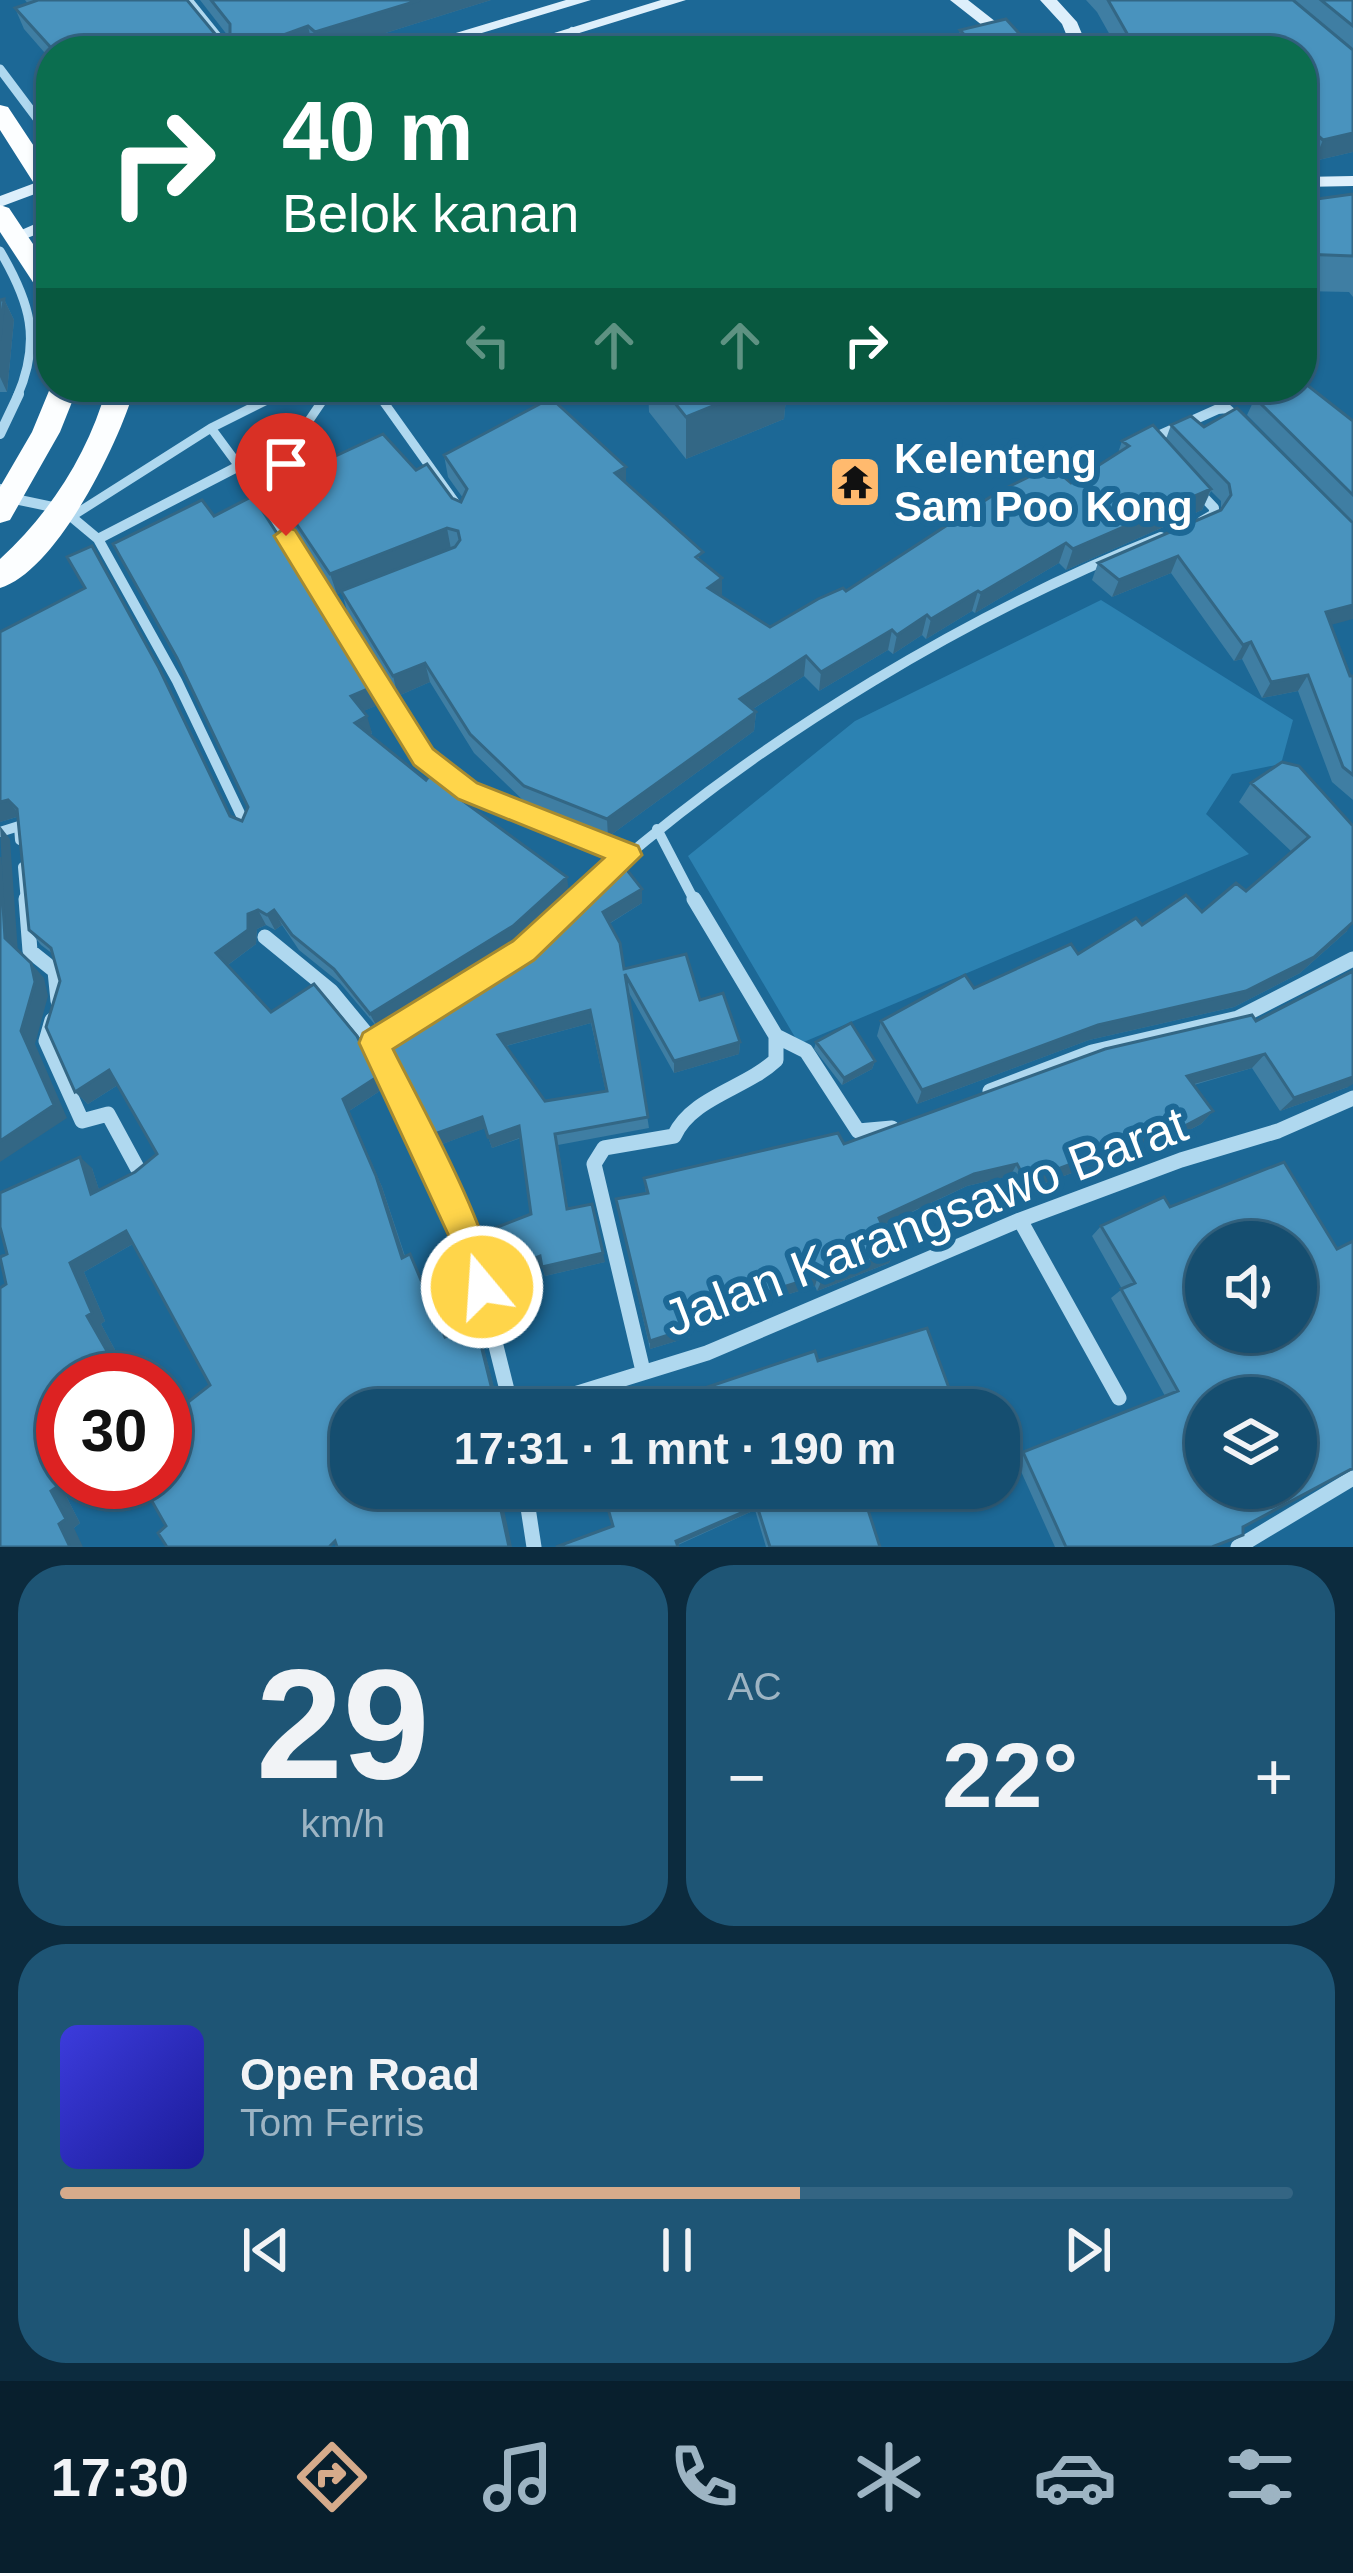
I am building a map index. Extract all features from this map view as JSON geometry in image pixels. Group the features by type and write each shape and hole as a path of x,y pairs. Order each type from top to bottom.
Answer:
{"highway":[{"path":"0,112 36,166"},
{"path":"0,213 9,243 36,273"},
{"path":"3,500 56,402"},
{"path":"0,577 68,512 118,402"}],"main road":[{"path":"457,36 583,0"},
{"path":"553,36 678,0"},
{"path":"958,0 1005,36"},
{"path":"1048,0 1069,22 1075,36"},
{"path":"1317,182 1353,181"},
{"path":"0,202 36,190"}],"street":[{"path":"188,0 217,36"},
{"path":"0,69 36,116"},
{"path":"0,434 23,393 35,340 9,243"},
{"path":"1155,447 1153,435 1219,409 1234,413 1249,428"},
{"path":"98,539 239,466 333,607 424,757 468,791 628,855"},
{"path":"1186,479 1214,508 1209,518 1193,524"},
{"path":"3,500 68,512 98,539 173,665 189,714 247,827"},
{"path":"593,887 657,829 822,710 898,665 1125,550 1176,530"},
{"path":"333,607 354,598"},
{"path":"0,832 19,826 30,951 55,971 60,997 46,1041 82,1121 108,1114 140,1173"},
{"path":"643,1371 594,1164 604,1148 674,1136 683,1116 762,1073 776,1060 776,1036 670,860 657,829"},
{"path":"265,937 331,991 374,1043 471,1246 507,1389"},
{"path":"969,1100 1092,1052 1238,1018 1353,958"},
{"path":"374,1043 411,1020"},
{"path":"776,1036 806,1051 858,1131 872,1133 908,1122"},
{"name":"Jalan Karangsawo Barat","path":"588,1389 706,1353 1020,1220 1180,1160 1278,1131 1353,1098"},
{"path":"1020,1220 1119,1398"},
{"path":"1238,1547 1353,1478"},
{"path":"528,1509 534,1547"}],"lane":[{"path":"572,30 579,36"},
{"path":"68,512 262,402"},
{"path":"211,428 239,466 304,429 320,402"},
{"path":"384,402 463,514"}],"shaded area":[{"path":"1101,600 1293,720 1281,764 1232,774 1206,814 1249,854 799,1044 688,856 855,721"}],"building":[{"path":"38,0 187,0 216,35 230,36 40,36 15,8"},
{"path":"211,0 420,0 315,32 308,26 280,36 230,36 230,24"},
{"path":"1108,0 1293,0 1353,50 1353,133 1323,140 1317,135 1317,36 1128,36"},
{"path":"1321,0 1353,0 1353,26"},
{"path":"1006,19 1021,36 965,36 960,30"},
{"path":"1353,194 1353,256 1317,255 1317,199"},
{"path":"1317,393 1353,421 1353,495 1259,402 1317,402"},
{"path":"543,402 555,402 626,467 615,473 703,552 696,557 722,578 708,588 770,627 818,599 843,588 846,591 998,492 1051,466 1071,483 1129,446 1122,441 1153,425 1211,489 1073,549 1066,543 981,593 931,619 927,615 897,635 892,630 821,672 806,656 740,699 756,712 607,819 524,786 470,734 425,663 393,676 341,591 455,547 460,540 458,531 447,528 330,574 271,486 383,434 416,470 427,464 452,498 461,502 467,489 444,455"},
{"path":"674,402 723,402 686,417"},
{"path":"1237,408 1353,523 1353,605 1326,612 1353,676 1353,775 1343,767 1308,675 1271,682 1251,642 1243,645 1178,556 1119,580 1098,563 1221,510 1231,495 1229,484 1171,425 1191,416 1204,427"},
{"path":"253,496 375,686 351,696 367,716 355,723 426,780 429,776 567,877 513,926 370,1014 334,969 292,935 274,910 267,915 258,910 248,914 248,930 216,953 271,1012 314,984 357,1036 377,1077 343,1099 376,1176 402,1258 410,1254 445,1337 476,1325 492,1389 330,1389 330,1509 501,1509 509,1547 337,1547 335,1541 329,1547 167,1547 158,1533 166,1526 156,1509 192,1509 192,1399 210,1385 126,1231 70,1263 92,1313 87,1316 107,1351 36,1353 36,1509 61,1509 66,1519 59,1524 70,1547 0,1547 0,1288 6,1284 0,1257 7,1254 0,1227 0,1193 80,1157 91,1194 135,1172 157,1154 109,1070 75,1092 46,1027 60,981 51,948 29,930 17,809 8,800 0,802 0,632 85,588 67,557 92,546 159,668 230,816 242,821 248,807 177,658 113,544 202,500 214,516"},
{"path":"1282,762 1299,766 1353,826 1353,922 1314,957 1246,991 1098,1025 922,1090 881,1021 965,975 974,988 1071,944 1078,954 1136,918 1142,925 1186,895 1202,912 1236,883 1246,891 1309,837 1251,783"},
{"path":"0,857 5,938 31,963 35,982 21,1031 54,1105 0,1141"},
{"path":"620,861 642,889 603,912 620,943 624,969 686,954 700,1000 723,993 740,1042 674,1061 625,974 648,1117 555,1134 567,1209 592,1204 603,1253 542,1267 540,1256 498,1273 485,1232 531,1214 519,1126 488,1137 482,1117 432,1135 384,1035 527,947","holes":["590,1010 607,1091 545,1101 498,1035"]},
{"path":"1353,971 1353,1077 1294,1098 1265,1054 1187,1076 1213,1111 1158,1140 1153,1132 1092,1161 1090,1157 1026,1181 1017,1164 974,1174 879,1218 894,1252 821,1282 818,1276 687,1317 690,1328 650,1341 616,1199 648,1193 644,1178 838,1133 844,1144 1105,1049 1252,1015 1256,1021"},
{"path":"851,1023 875,1061 844,1078 816,1042"},
{"path":"1284,1162 1337,1249 1353,1241 1353,1468 1317,1487 1317,1377 1185,1377 1185,1509 1277,1509 1243,1527 1243,1535 1212,1547 1066,1547 1023,1452 1178,1391 1121,1289 1135,1283 1101,1226 1164,1197 1170,1207"},
{"path":"927,1328 949,1389 702,1389 815,1351 818,1361"},
{"path":"608,1509 750,1509 676,1541 678,1547 556,1547 613,1526"},
{"path":"758,1509 868,1509 880,1547 770,1547"}],"place":[{"name":"Kelenteng Sam Poo Kong","path":"855,482"}],"route":[{"path":"286,536 424,757 468,791 628,855 524,950 374,1043 471,1246 482,1287"}]}
